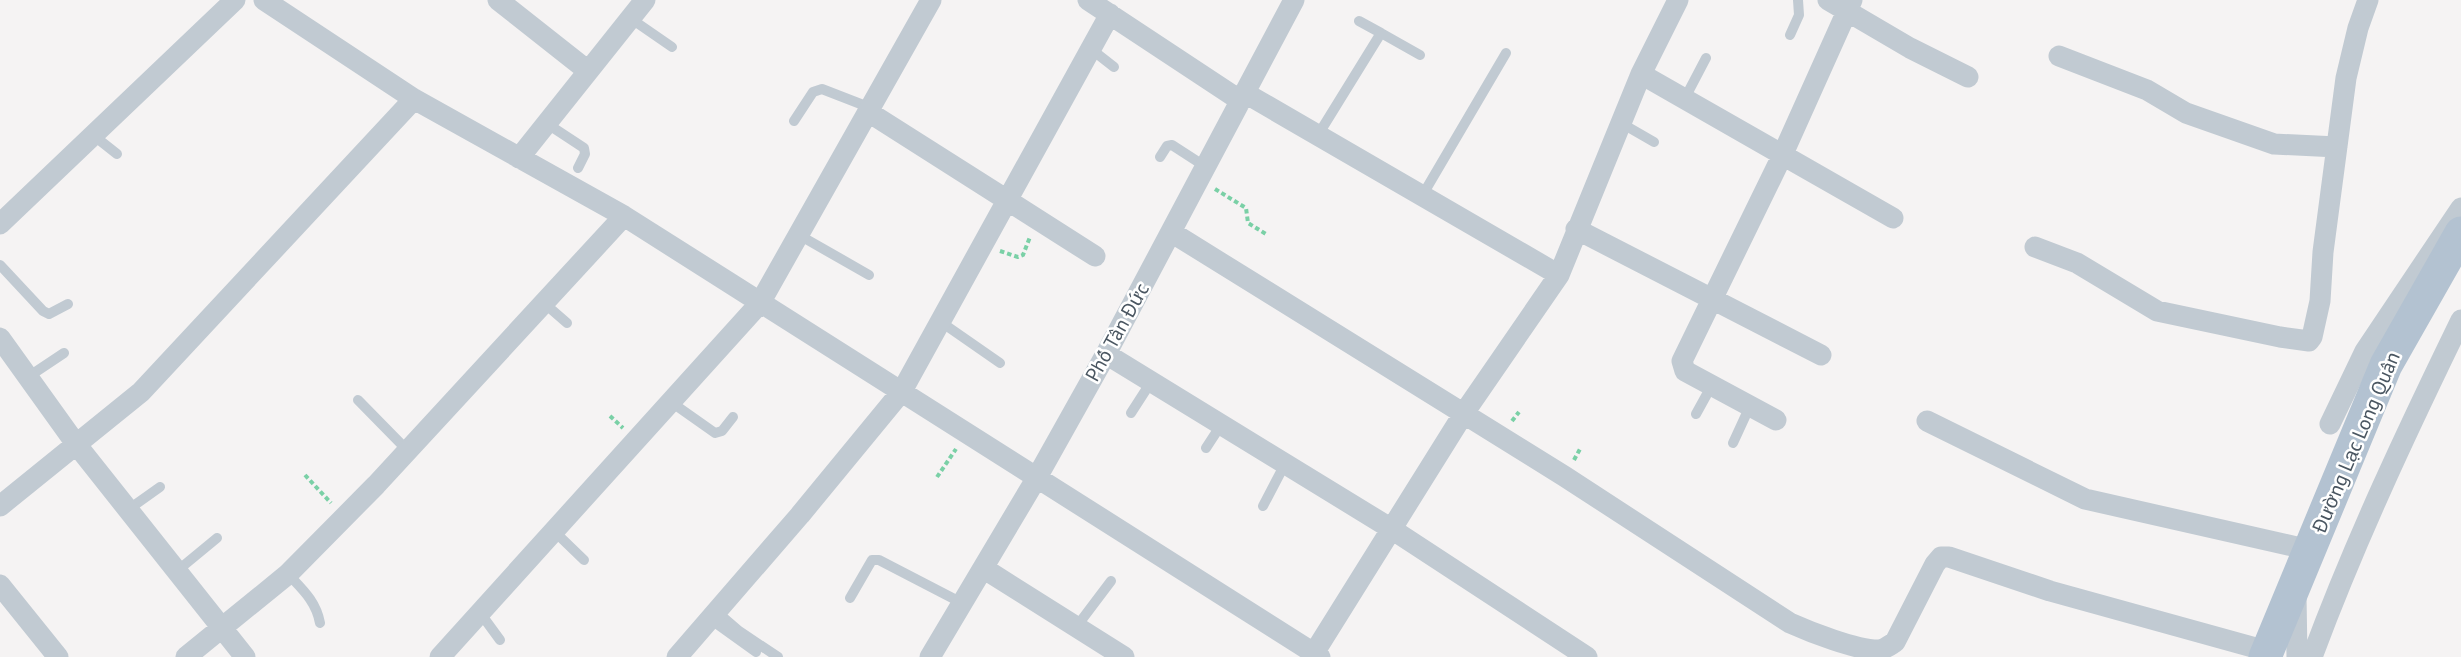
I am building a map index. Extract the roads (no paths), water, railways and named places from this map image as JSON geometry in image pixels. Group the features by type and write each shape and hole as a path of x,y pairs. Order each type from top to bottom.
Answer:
{"main road":[{"name":"Đường Lạc Long Quân","path":"2276,655 2298,579 2386,365 2461,233"}],"street":[{"path":"0,224 235,0"},
{"path":"264,0 414,99 624,216 902,391 1305,653 1390,528 1464,413 1559,275 1641,74 1678,0"},
{"path":"498,0 588,71"},
{"path":"519,158 645,0"},
{"path":"440,657 760,303 871,110 931,0"},
{"path":"1088,0 1243,97 1318,135 1559,275"},
{"name":"Phố Tân Đức","path":"930,657 1036,479 1106,354 1294,0"},
{"path":"1828,0 1849,6 1910,48 1968,77"},
{"path":"2035,247 2077,263 2157,311 2288,339 2309,341 2312,337 2320,301 2323,252 2346,78 2358,28 2368,0"},
{"path":"1776,420 1685,371 1682,361 1782,156 1849,6"},
{"path":"677,657 800,515 902,391 1110,14"},
{"path":"2059,56 2147,90 2186,113 2274,144 2337,147"},
{"path":"1641,74 1893,218"},
{"path":"0,506 141,392 414,99"},
{"path":"871,110 1007,201 1095,256"},
{"path":"2330,424 2365,351 2461,208"},
{"path":"186,657 288,574 408,451 624,216"},
{"path":"1576,230 1821,356"},
{"path":"1171,232 1682,550 1767,608 1818,636 1878,650 1889,646 1895,642 1935,564 1941,557 1949,557 2229,649 2276,655"},
{"path":"2312,657 2342,578 2395,456 2461,320"},
{"path":"0,338 76,444 244,657"},
{"path":"1106,354 1390,528 1587,657"},
{"path":"1927,421 2085,500 2310,550"},
{"path":"983,568 1124,657"},
{"path":"0,585 58,657"}],"lane":[{"path":"1790,34 1799,15 1798,0"},
{"path":"630,18 672,47"},
{"path":"1359,21 1420,55"},
{"path":"1318,135 1381,33"},
{"path":"1091,50 1114,67"},
{"path":"1422,196 1506,53"},
{"path":"1684,100 1706,58"},
{"path":"794,121 813,92 822,89 871,110"},
{"path":"546,123 584,148 585,154 578,168"},
{"path":"1621,123 1654,142"},
{"path":"93,135 117,154"},
{"path":"1160,157 1167,146 1172,145 1202,173"},
{"path":"799,235 869,275"},
{"path":"0,265 43,311 49,314 68,304"},
{"path":"544,303 567,323"},
{"path":"941,322 1000,363"},
{"path":"28,377 63,353"},
{"path":"1131,413 1151,382"},
{"path":"1696,414 1712,385"},
{"path":"358,400 408,451"},
{"path":"671,402 715,433 722,431 733,417"},
{"path":"1733,442 1750,406"},
{"path":"1206,448 1221,424"},
{"path":"1263,506 1285,464"},
{"path":"129,509 160,487"},
{"path":"555,532 584,560"},
{"path":"177,571 217,538"},
{"path":"850,598 872,560 879,560 962,603"},
{"path":"288,574 318,609 320,623"},
{"path":"1077,627 1111,581"},
{"path":"481,614 500,640"},
{"path":"714,615 756,652"},
{"path":"714,615 778,657"}]}
